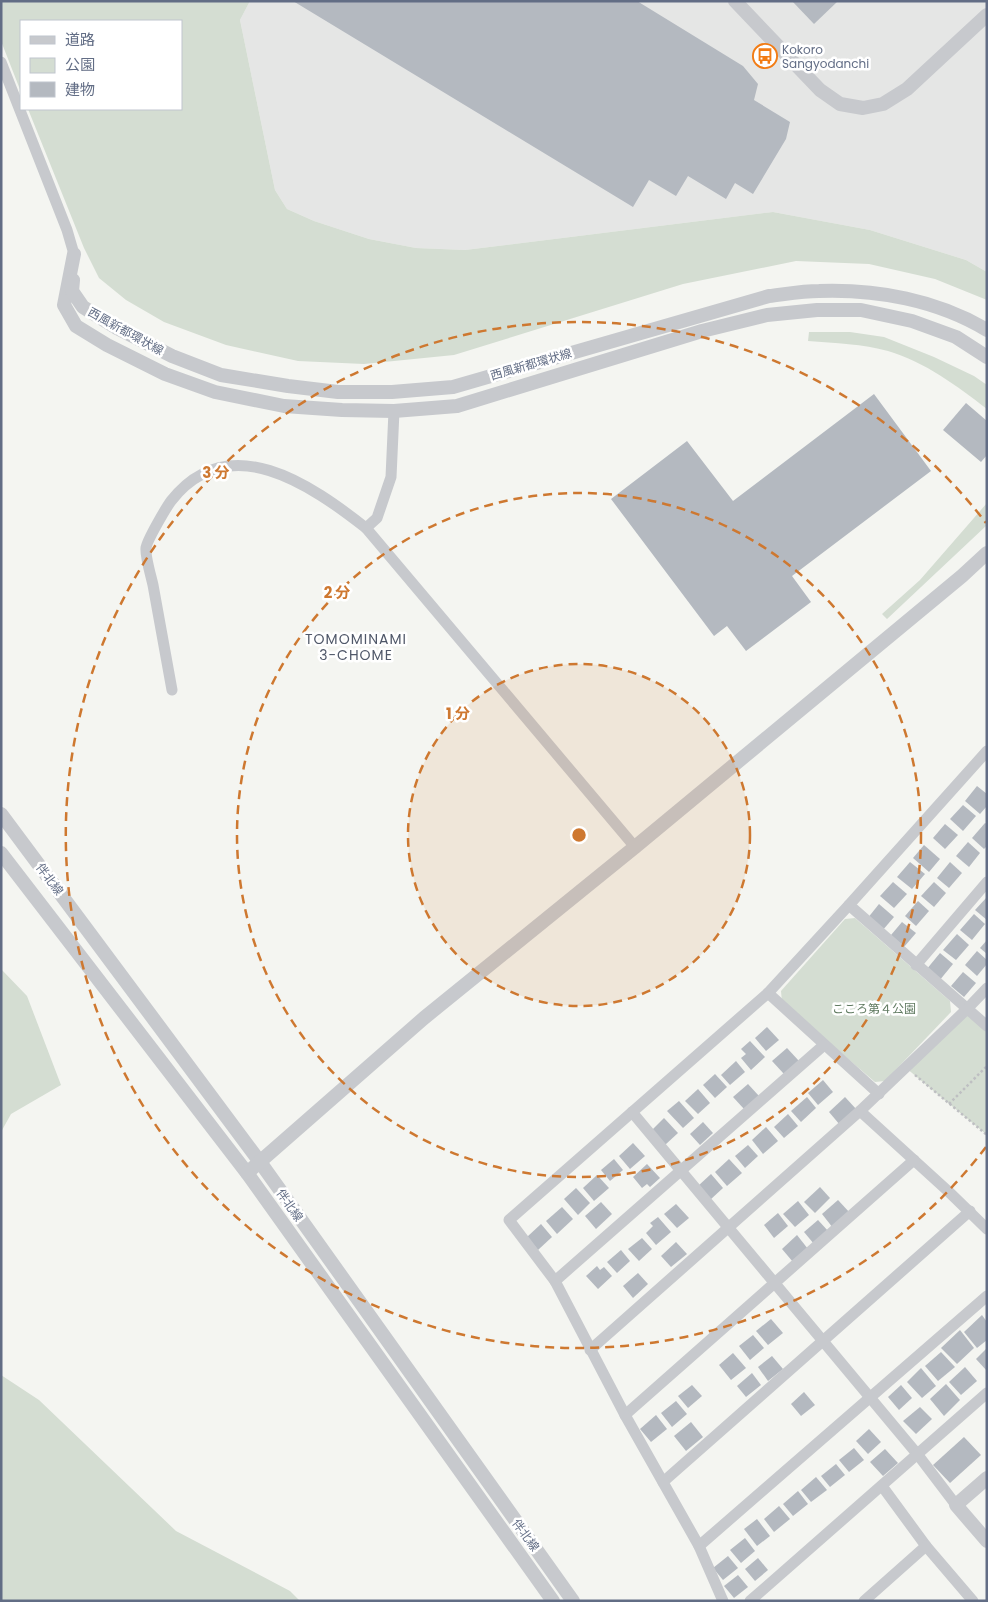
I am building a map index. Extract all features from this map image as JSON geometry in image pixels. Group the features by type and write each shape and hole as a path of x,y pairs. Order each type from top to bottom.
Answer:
{"street":[{"path":"735,1 820,90 840,104 863,108 883,104 907,89 987,15"},
{"path":"1,62 67,230 74,254"},
{"name":"西風新都環状線","path":"74,254 72,291 83,307 117,328 172,356 221,375 338,392 392,392 453,387 760,298 786,294 819,291 884,295 922,302 968,319 987,330"},
{"name":"西風新都環状線","path":"74,254 64,305 76,326 107,345 165,374 215,392 284,406 394,411 457,406 702,331 767,315 817,310 861,310 912,321 956,337 987,357"},
{"path":"366,528 377,518 390,477 394,411"},
{"path":"172,690 146,547 166,508 182,487 201,474 224,466 255,467 293,479 330,501 366,528 635,847"},
{"path":"247,1173 424,1018 635,847 962,576 987,553"},
{"path":"723,1601 698,1546 590,1350 555,1282 509,1220 768,993 849,906 987,751"},
{"name":"伴北線","path":"1,814 260,1162 573,1601"},
{"name":"伴北線","path":"1,853 247,1173 552,1601"},
{"path":"916,965 987,882"},
{"path":"849,906 987,1026"},
{"path":"590,1350 860,1112 987,988"},
{"path":"768,993 879,1094"},
{"path":"555,1282 824,1045"},
{"path":"632,1112 918,1455 987,1541"},
{"path":"860,1112 970,1211 987,1229"},
{"path":"626,1415 914,1160"},
{"path":"663,1482 970,1211"},
{"path":"698,1546 987,1296"},
{"path":"750,1601 987,1393"},
{"path":"956,1504 987,1478"},
{"path":"882,1486 926,1546 972,1601"},
{"path":"864,1601 926,1546"}],"path":[{"path":"949,1104 987,1066"},
{"path":"906,1068 987,1135"}],"shaded area":[{"path":"250,1 987,1 987,272 966,260 870,230 773,212 465,250 416,248 369,239 314,221 287,209 275,190 240,20"}],"green space":[{"path":"1,1 250,1 240,20 275,190 287,209 314,221 369,239 416,248 465,250 773,212 870,230 966,260 987,272 987,300 935,279 869,264 796,261 683,284 454,355 364,364 298,361 226,345 164,322 126,300 99,278 84,248 28,110 182,110 182,20 20,20 20,89 1,41"},
{"path":"809,332 850,332 884,337 934,357 974,376 987,385 987,409 915,361 888,351 869,347 808,341"},
{"path":"987,503 987,525 887,619 882,614 920,580"},
{"name":"こころ第４公園","path":"855,918 950,1001 951,1012 885,1081 875,1082 782,1002 781,991 845,919"},
{"path":"1,969 27,996 61,1085 11,1114 1,1132"},
{"path":"967,1009 987,1026 987,1135 906,1068"},
{"path":"1,1375 39,1400 176,1531 290,1591 300,1601 1,1601"}],"building":[{"path":"293,1 637,1 743,66 758,84 754,100 790,122 786,139 753,194 735,183 726,199 688,176 676,196 649,180 633,207"},
{"path":"792,1 838,1 814,24"},
{"path":"874,394 931,471 792,576 811,602 746,651 727,626 714,636 611,499 687,441 733,501"},
{"path":"966,403 987,421 987,455 981,462 943,430"},
{"path":"977,786 987,794 987,806 980,814 965,801"},
{"path":"963,805 976,816 963,831 950,819"},
{"path":"985,823 987,824 987,846 984,849 972,838"},
{"path":"945,824 958,835 945,849 933,838"},
{"path":"968,842 980,853 969,867 956,856"},
{"path":"924,845 940,859 929,872 913,858"},
{"path":"910,862 925,874 912,889 897,877"},
{"path":"950,862 962,873 949,888 937,878"},
{"path":"893,882 907,894 894,908 880,896"},
{"path":"934,882 946,893 934,907 921,896"},
{"path":"987,897 987,920 975,910"},
{"path":"918,901 929,911 916,926 905,916"},
{"path":"879,904 894,917 882,931 867,919"},
{"path":"974,914 985,924 972,940 960,930"},
{"path":"902,922 916,933 904,947 891,935"},
{"path":"957,934 969,945 956,960 943,950"},
{"path":"987,940 987,954 980,948"},
{"path":"977,951 987,960 987,964 977,976 965,965"},
{"path":"940,953 953,964 939,981 926,970"},
{"path":"963,972 976,983 964,997 951,986"},
{"path":"767,1027 779,1040 766,1051 755,1038"},
{"path":"750,1041 765,1057 751,1070 741,1058 746,1054 741,1049"},
{"path":"787,1048 799,1061 784,1074 772,1061"},
{"path":"736,1061 745,1072 730,1085 721,1075"},
{"path":"715,1074 727,1087 715,1098 703,1085"},
{"path":"823,1080 833,1092 818,1105 808,1093"},
{"path":"748,1084 759,1096 744,1109 733,1097"},
{"path":"698,1089 710,1103 698,1114 685,1101"},
{"path":"807,1097 816,1108 801,1122 791,1111"},
{"path":"845,1097 857,1110 840,1125 829,1112"},
{"path":"679,1101 694,1118 683,1128 667,1111"},
{"path":"788,1114 798,1126 784,1138 774,1127"},
{"path":"664,1118 678,1133 665,1145 652,1130"},
{"path":"703,1122 713,1133 700,1145 690,1134"},
{"path":"766,1127 778,1141 763,1154 752,1140"},
{"path":"633,1143 645,1156 630,1169 619,1156"},
{"path":"748,1145 758,1156 745,1168 735,1156"},
{"path":"614,1159 623,1170 610,1181 601,1170"},
{"path":"729,1159 742,1173 727,1186 715,1172"},
{"path":"647,1164 660,1178 650,1187 647,1184 642,1188 633,1177"},
{"path":"711,1174 723,1188 710,1200 698,1186"},
{"path":"597,1175 609,1188 594,1201 583,1188"},
{"path":"820,1187 830,1198 815,1213 804,1202"},
{"path":"576,1188 590,1203 578,1215 564,1199"},
{"path":"838,1200 850,1213 833,1228 822,1214"},
{"path":"798,1201 809,1215 795,1227 783,1214"},
{"path":"601,1202 612,1214 596,1229 585,1216"},
{"path":"676,1204 689,1218 677,1228 664,1214"},
{"path":"562,1207 573,1219 557,1234 546,1221"},
{"path":"778,1213 788,1226 774,1238 764,1225"},
{"path":"658,1217 671,1232 656,1245 646,1233 653,1226 650,1223"},
{"path":"818,1220 829,1232 814,1244 804,1232"},
{"path":"541,1224 552,1237 538,1250 527,1237"},
{"path":"797,1235 808,1249 793,1262 782,1249"},
{"path":"642,1238 652,1249 639,1261 628,1249"},
{"path":"676,1242 687,1254 671,1267 661,1256"},
{"path":"621,1250 630,1261 617,1273 607,1262"},
{"path":"597,1266 600,1270 604,1267 612,1276 598,1289 586,1276"},
{"path":"638,1273 648,1284 633,1298 623,1286"},
{"path":"982,1315 987,1322 987,1340 977,1348 964,1332"},
{"path":"771,1319 783,1333 768,1345 756,1331"},
{"path":"960,1330 974,1348 957,1364 941,1348"},
{"path":"753,1335 764,1348 750,1360 739,1346"},
{"path":"987,1348 987,1371 976,1359"},
{"path":"941,1352 955,1367 938,1381 925,1366"},
{"path":"733,1353 746,1368 731,1380 719,1365"},
{"path":"772,1356 783,1369 768,1381 758,1367"},
{"path":"965,1367 977,1381 961,1395 949,1382"},
{"path":"921,1368 936,1386 922,1398 907,1382"},
{"path":"752,1373 761,1385 746,1397 737,1386"},
{"path":"946,1384 960,1400 944,1416 930,1399"},
{"path":"692,1385 702,1396 688,1408 678,1396"},
{"path":"901,1385 912,1398 899,1410 888,1397"},
{"path":"804,1392 815,1405 801,1416 791,1404"},
{"path":"676,1401 687,1414 672,1427 661,1413"},
{"path":"920,1407 932,1419 916,1434 903,1421"},
{"path":"656,1415 667,1429 651,1442 640,1429"},
{"path":"691,1422 703,1437 686,1451 674,1436"},
{"path":"869,1429 881,1442 868,1454 856,1441"},
{"path":"964,1437 981,1455 950,1483 933,1465"},
{"path":"854,1448 864,1460 849,1472 839,1460"},
{"path":"885,1449 898,1463 883,1476 870,1462"},
{"path":"836,1464 845,1475 830,1487 821,1476"},
{"path":"816,1477 827,1490 811,1502 801,1490"},
{"path":"798,1491 808,1504 793,1516 783,1504"},
{"path":"779,1506 790,1519 774,1532 764,1519"},
{"path":"757,1519 770,1536 757,1546 744,1529"},
{"path":"745,1538 755,1551 741,1563 730,1550"},
{"path":"728,1556 738,1568 723,1580 713,1568"},
{"path":"758,1558 768,1570 755,1581 745,1569"},
{"path":"738,1575 748,1587 734,1598 724,1586"}],"place":[{"name":"Kokoro Sangyodanchi","path":"765,56"}],"district":[{"name":"TOMOMINAMI 3-CHOME","path":"356,648"}]}
